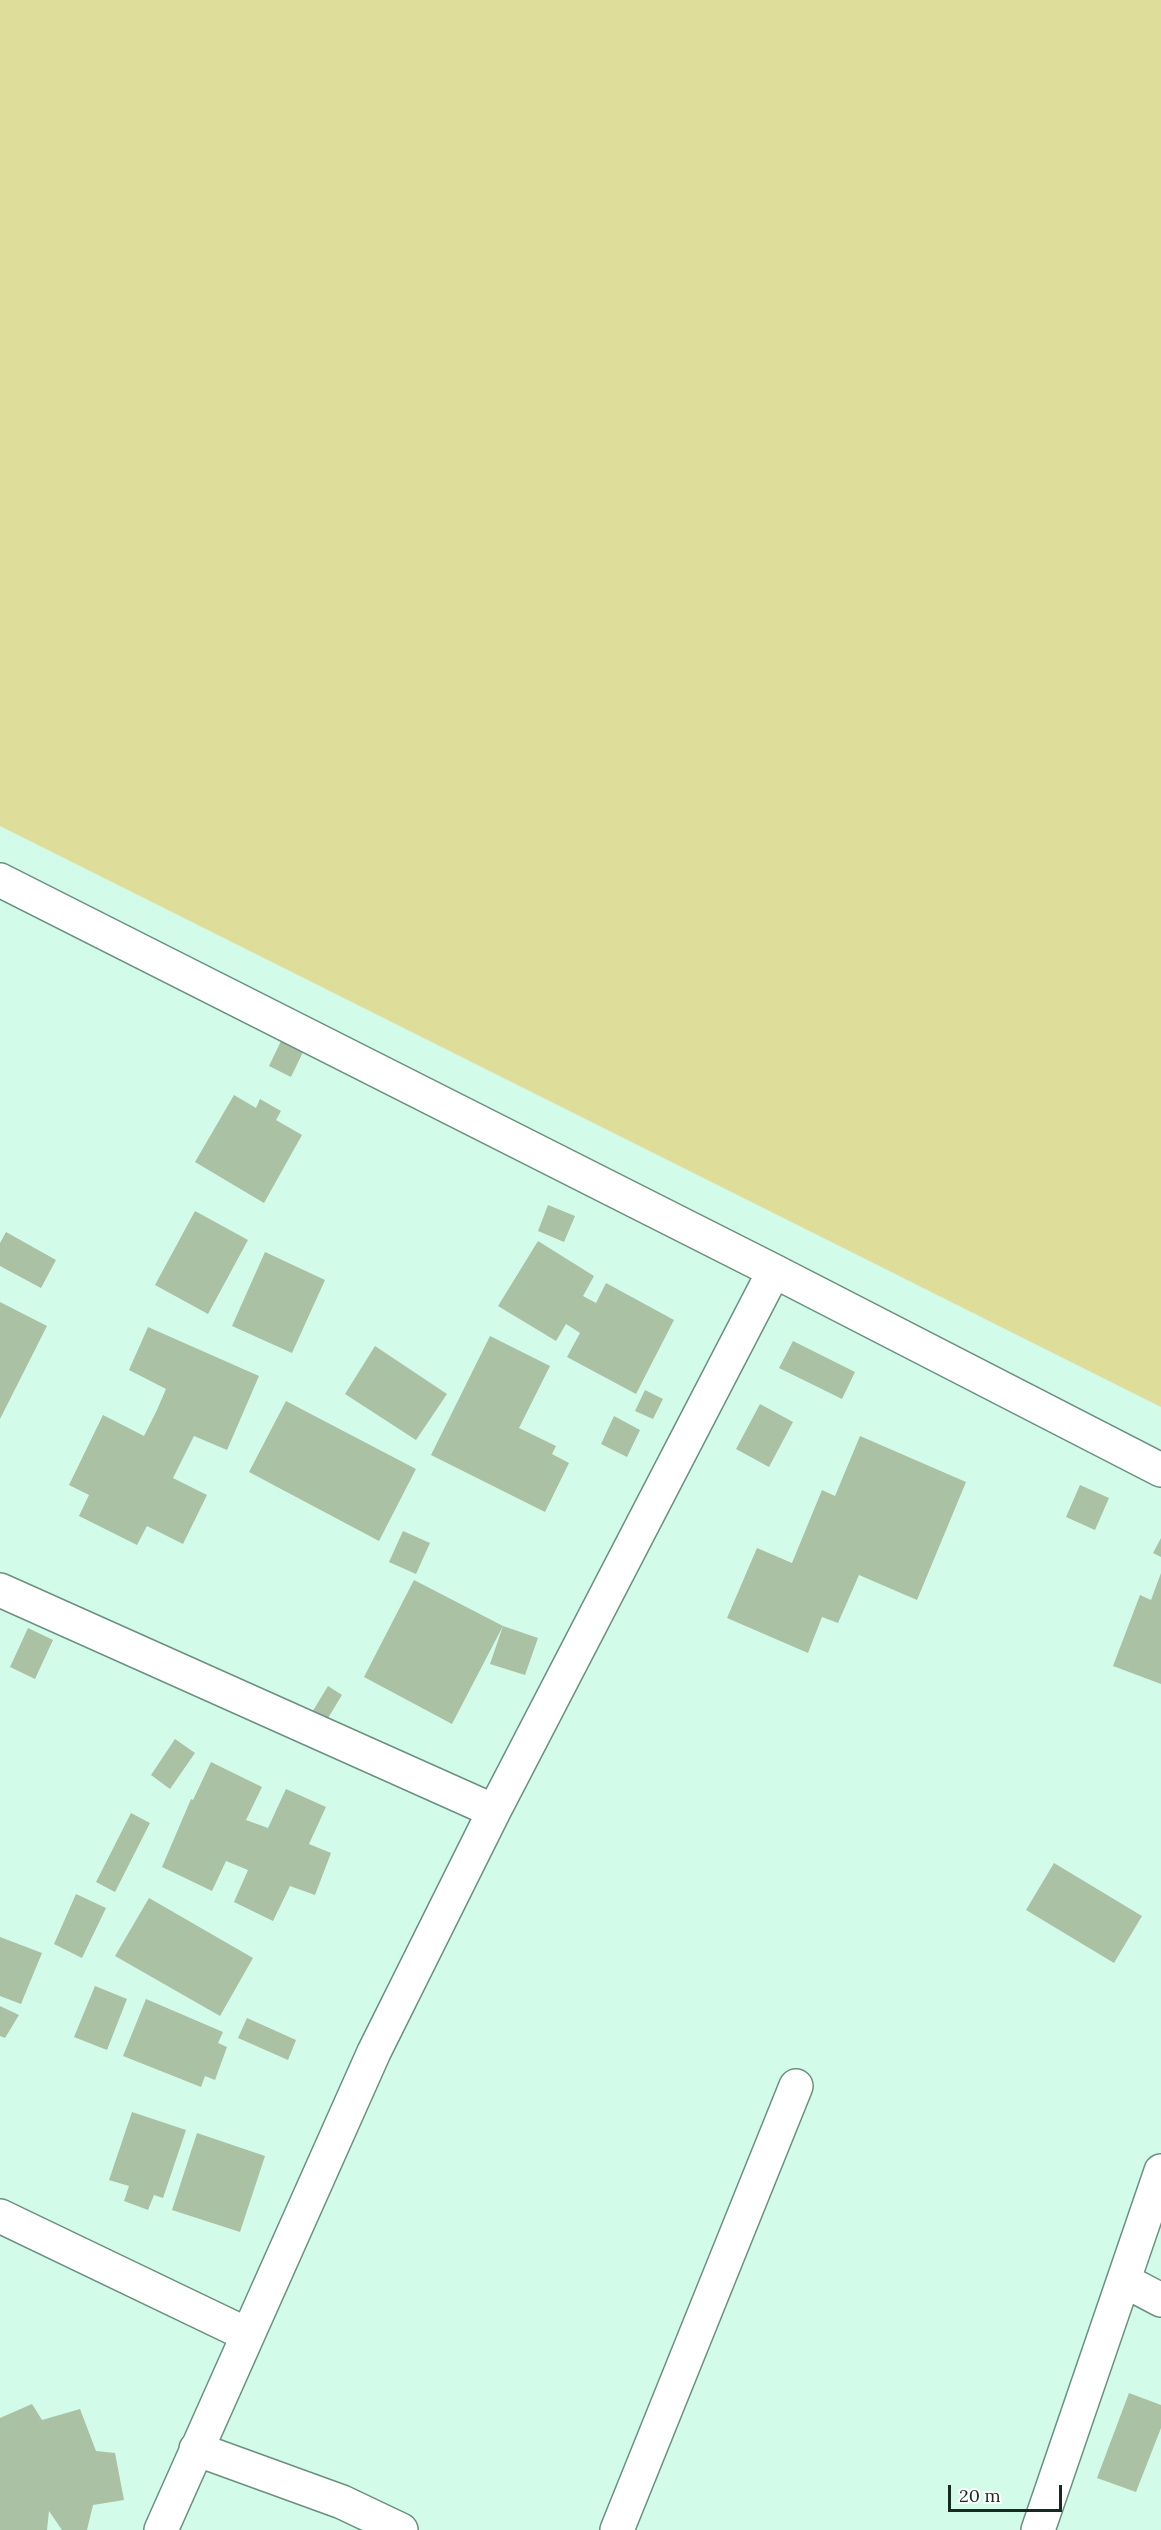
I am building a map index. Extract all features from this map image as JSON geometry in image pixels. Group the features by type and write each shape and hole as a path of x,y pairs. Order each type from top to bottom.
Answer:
{"street":[{"path":"0,880 774,1271 1161,1470"},
{"path":"160,2530 374,2052 494,1810 774,1271"},
{"path":"0,1590 494,1810"},
{"path":"617,2530 796,2086"},
{"path":"1038,2530 1161,2171"},
{"path":"0,2216 246,2334"},
{"path":"1125,2281 1161,2300"},
{"path":"196,2449 342,2502 401,2530"}],"shaded area":[{"path":"0,0 1161,0 1161,1407 0,826"}],"building":[{"path":"282,1039 304,1050 291,1077 269,1066"},
{"path":"234,1095 256,1108 260,1099 281,1111 276,1120 302,1135 264,1203 195,1162"},
{"path":"548,1205 575,1216 564,1242 538,1231"},
{"path":"195,1211 248,1240 208,1314 155,1285"},
{"path":"6,1232 56,1260 41,1288 0,1266 0,1243"},
{"path":"538,1241 594,1276 583,1296 596,1303 606,1283 674,1320 636,1394 567,1357 580,1333 566,1324 556,1341 498,1306"},
{"path":"265,1252 325,1280 292,1353 232,1326"},
{"path":"0,1302 47,1326 0,1419"},
{"path":"148,1327 259,1376 227,1450 194,1436 173,1478 207,1495 183,1544 147,1526 137,1545 79,1516 89,1495 69,1485 103,1415 144,1436 157,1410 166,1389 129,1370"},
{"path":"490,1336 550,1366 519,1428 556,1446 552,1454 569,1463 545,1512 431,1455"},
{"path":"793,1341 855,1372 842,1399 779,1368"},
{"path":"375,1346 447,1394 416,1440 345,1394"},
{"path":"645,1390 663,1399 653,1419 635,1411"},
{"path":"286,1401 416,1469 379,1541 249,1472"},
{"path":"760,1404 793,1422 769,1467 736,1449"},
{"path":"614,1416 640,1430 627,1457 601,1444"},
{"path":"860,1436 966,1482 917,1600 859,1575 838,1623 822,1617 808,1653 727,1618 757,1548 792,1563 822,1490 835,1496"},
{"path":"1080,1485 1109,1498 1095,1530 1066,1517"},
{"path":"403,1531 430,1543 416,1574 389,1562"},
{"path":"1161,1538 1161,1557 1153,1553"},
{"path":"1161,1573 1161,1684 1113,1666 1140,1595 1151,1600"},
{"path":"414,1580 503,1626 452,1724 364,1677"},
{"path":"503,1626 538,1638 525,1675 490,1664"},
{"path":"28,1628 53,1640 35,1679 10,1667"},
{"path":"328,1686 342,1695 325,1723 311,1714"},
{"path":"175,1739 195,1753 170,1789 151,1775"},
{"path":"211,1762 262,1787 246,1820 268,1828 286,1789 326,1807 309,1844 331,1853 315,1895 290,1886 273,1921 234,1902 248,1870 226,1861 212,1891 162,1867 191,1799 193,1800"},
{"path":"131,1813 150,1823 115,1892 96,1882"},
{"path":"1054,1863 1142,1916 1114,1963 1026,1910"},
{"path":"76,1894 106,1908 82,1958 54,1944"},
{"path":"149,1898 253,1958 220,2016 115,1956"},
{"path":"0,1937 42,1953 21,2004 0,1996"},
{"path":"95,1986 127,1999 107,2050 74,2037"},
{"path":"146,1999 223,2032 218,2043 227,2047 215,2080 205,2076 201,2087 123,2056"},
{"path":"0,2006 19,2015 5,2038 0,2036"},
{"path":"247,2018 296,2040 288,2060 238,2038"},
{"path":"132,2112 186,2130 163,2198 154,2195 148,2210 124,2201 129,2186 109,2180"},
{"path":"197,2133 265,2156 240,2232 172,2210"},
{"path":"1129,2393 1161,2405 1161,2428 1136,2492 1097,2478"},
{"path":"32,2404 42,2420 80,2409 96,2451 115,2453 124,2500 93,2505 87,2530 62,2530 49,2511 47,2530 0,2530 0,2418"}]}
